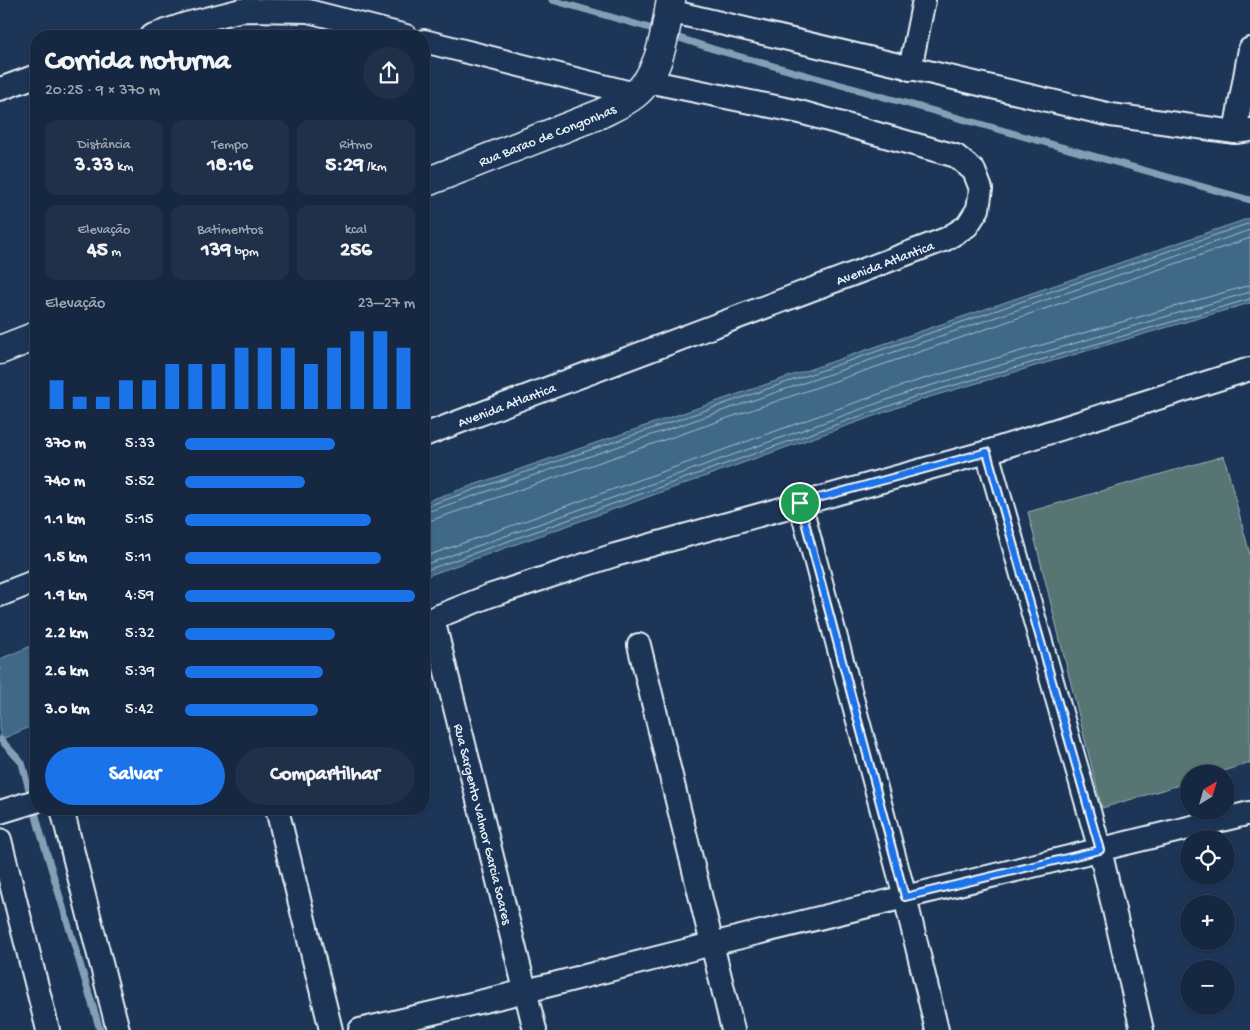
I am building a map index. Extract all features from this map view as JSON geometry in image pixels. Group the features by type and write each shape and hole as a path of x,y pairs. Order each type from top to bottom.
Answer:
{"street":[{"path":"910,69 924,0"},
{"path":"168,30 242,10 308,11 382,30"},
{"path":"646,80 668,14 1111,115 1242,131 1250,49"},
{"name":"Avenida Atlantica","path":"430,42 646,80 800,112 956,156 974,171 981,189 978,209 967,226 946,239 430,433"},
{"path":"0,89 30,78"},
{"name":"Rua Barao de Congonhas","path":"430,181 600,114 617,106 646,80"},
{"path":"0,350 30,338"},
{"path":"430,620 489,596 616,555 987,452 1250,370"},
{"path":"987,452 1100,850 1142,1030"},
{"path":"800,503 905,897 937,1030"},
{"path":"0,595 30,583"},
{"name":"Rua Sargento Valmor Garcia Soares","path":"430,629 535,1030"},
{"path":"639,645 734,1030"},
{"path":"4,810 30,803"},
{"path":"360,1030 1250,813"},
{"path":"64,815 118,1030"},
{"path":"278,815 331,1030"},
{"path":"0,840 48,1030"}],"green space":[{"path":"1224,456 1250,555 1250,763 1235,768 1235,765 1180,765 1180,785 1102,808 1028,512"}],"water":[{"path":"1250,218 1250,303 916,401 430,575 430,500"},
{"path":"30,646 30,727 0,740 0,659"}],"waterway":[{"path":"552,0 660,31"},
{"path":"670,35 713,49 1250,200"},
{"path":"1,740 22,763 30,793"},
{"path":"36,815 100,1030"}],"route":[{"path":"987,452 1100,850 905,897 800,503 987,452"}]}
